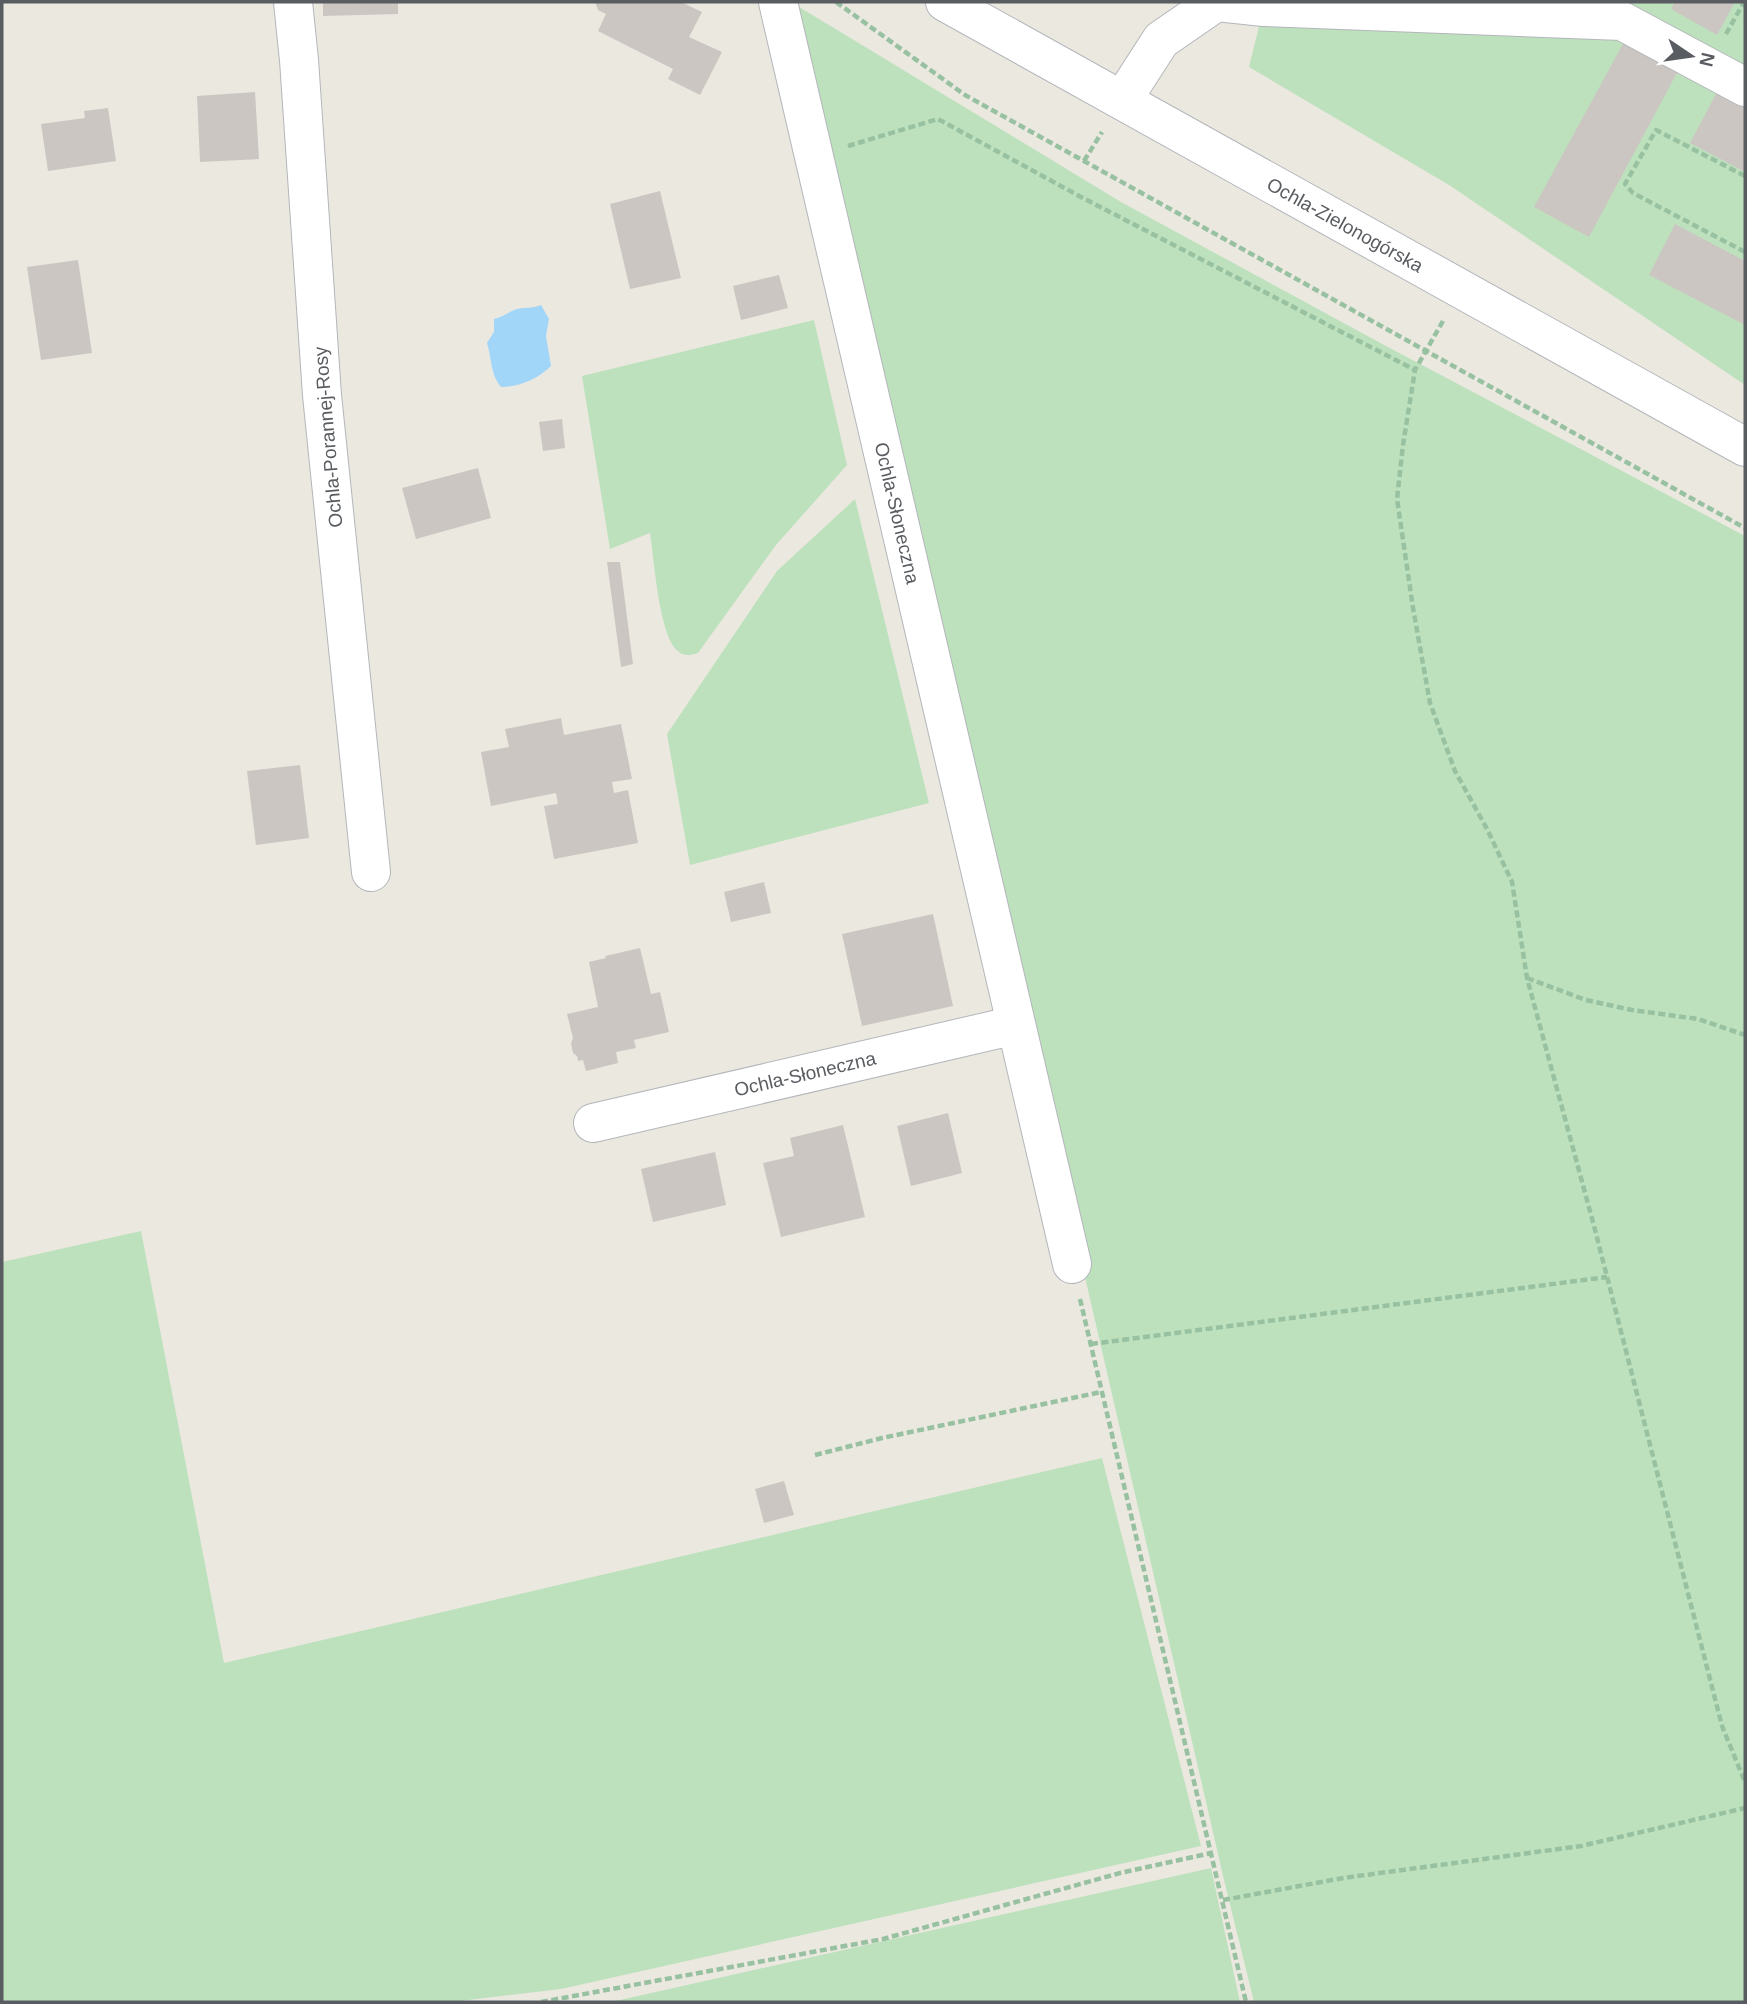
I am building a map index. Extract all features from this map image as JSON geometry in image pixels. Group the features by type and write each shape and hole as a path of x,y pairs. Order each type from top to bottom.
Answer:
{"street":[{"name":"Ochla-Porannej-Rosy","path":"293,2 323,395 371,872"},
{"name":"Ochla-Słoneczna","path":"778,2 1072,1264"},
{"name":"Ochla-Zielonogórska","path":"945,2 1745,447"},
{"path":"1123,99 1161,40 1216,2 1264,7 1622,21 1745,87"},
{"name":"Ochla-Słoneczna","path":"593,1123 1016,1025"}],"path":[{"path":"836,2 965,95 1745,528"},
{"path":"814,156 938,119 1081,197 1415,370"},
{"path":"1745,176 1656,130 1625,184 1633,193 1745,252"},
{"path":"1426,352 1415,370 1397,499 1430,704 1455,771 1512,882 1527,978 1607,1277 1721,1726 1745,1782"},
{"path":"1527,978 1586,1000 1632,1010 1698,1019 1745,1035"},
{"path":"1072,1264 1246,2002"},
{"path":"1091,1344 1607,1277"},
{"path":"815,1455 882,1438 1101,1392"},
{"path":"1223,1900 1343,1878 1581,1846 1745,1808"},
{"path":"541,2002 883,1939 1120,1873 1211,1853"}],"green space":[{"path":"791,2 1121,202 1745,536 1745,2002 1254,2002"},
{"path":"1265,2 1745,2 1745,385 1449,185 1249,67"},
{"path":"814,320 847,465 776,545 698,653 683,654 672,643 666,630 658,596 650,533 610,549 582,376"},
{"path":"855,499 929,803 690,865 667,734 777,571"},
{"path":"141,1231 224,1663 1102,1458 1201,1846 561,1989 452,2002 2,2002 2,1262"},
{"path":"1211,1868 1240,2002 611,2002"}],"water":[{"path":"541,305 549,319 546,336 551,366 528,381 501,387 493,372 487,343 494,332 494,319 517,309"}],"building":[{"path":"323,2 398,2 398,14 323,16"},
{"path":"595,2 681,2 702,12 689,37 722,52 700,95 668,79 673,69 598,31 606,14 598,10"},
{"path":"1675,2 1735,2 1717,35 1671,9"},
{"path":"1624,42 1678,71 1589,237 1534,207"},
{"path":"255,92 259,159 200,162 197,96"},
{"path":"1717,92 1745,107 1745,172 1690,143"},
{"path":"108,108 116,161 48,171 41,124 85,118 84,111"},
{"path":"660,191 681,278 630,289 610,204"},
{"path":"1675,224 1745,261 1745,325 1649,275"},
{"path":"78,260 92,353 41,360 27,267"},
{"path":"779,275 788,308 741,320 733,286"},
{"path":"562,419 565,448 543,451 539,422"},
{"path":"478,468 491,518 416,539 402,488"},
{"path":"607,562 620,562 633,664 621,667"},
{"path":"561,718 564,735 621,724 632,779 612,782 614,793 628,790 638,843 554,859 544,806 558,804 556,793 491,806 481,752 509,747 505,729"},
{"path":"300,765 309,838 256,845 247,771"},
{"path":"764,882 771,913 731,922 724,892"},
{"path":"933,914 953,1006 862,1026 842,934"},
{"path":"640,948 651,994 660,992 669,1032 634,1040 636,1048 616,1052 618,1063 586,1071 583,1060 578,1061 573,1053 573,1038 567,1014 598,1007 589,962"},
{"path":"948,1113 962,1173 911,1186 897,1126"},
{"path":"843,1125 865,1217 781,1237 763,1163 794,1156 790,1138"},
{"path":"715,1152 726,1205 653,1222 641,1169"},
{"path":"784,1481 794,1515 764,1523 755,1489"}]}
